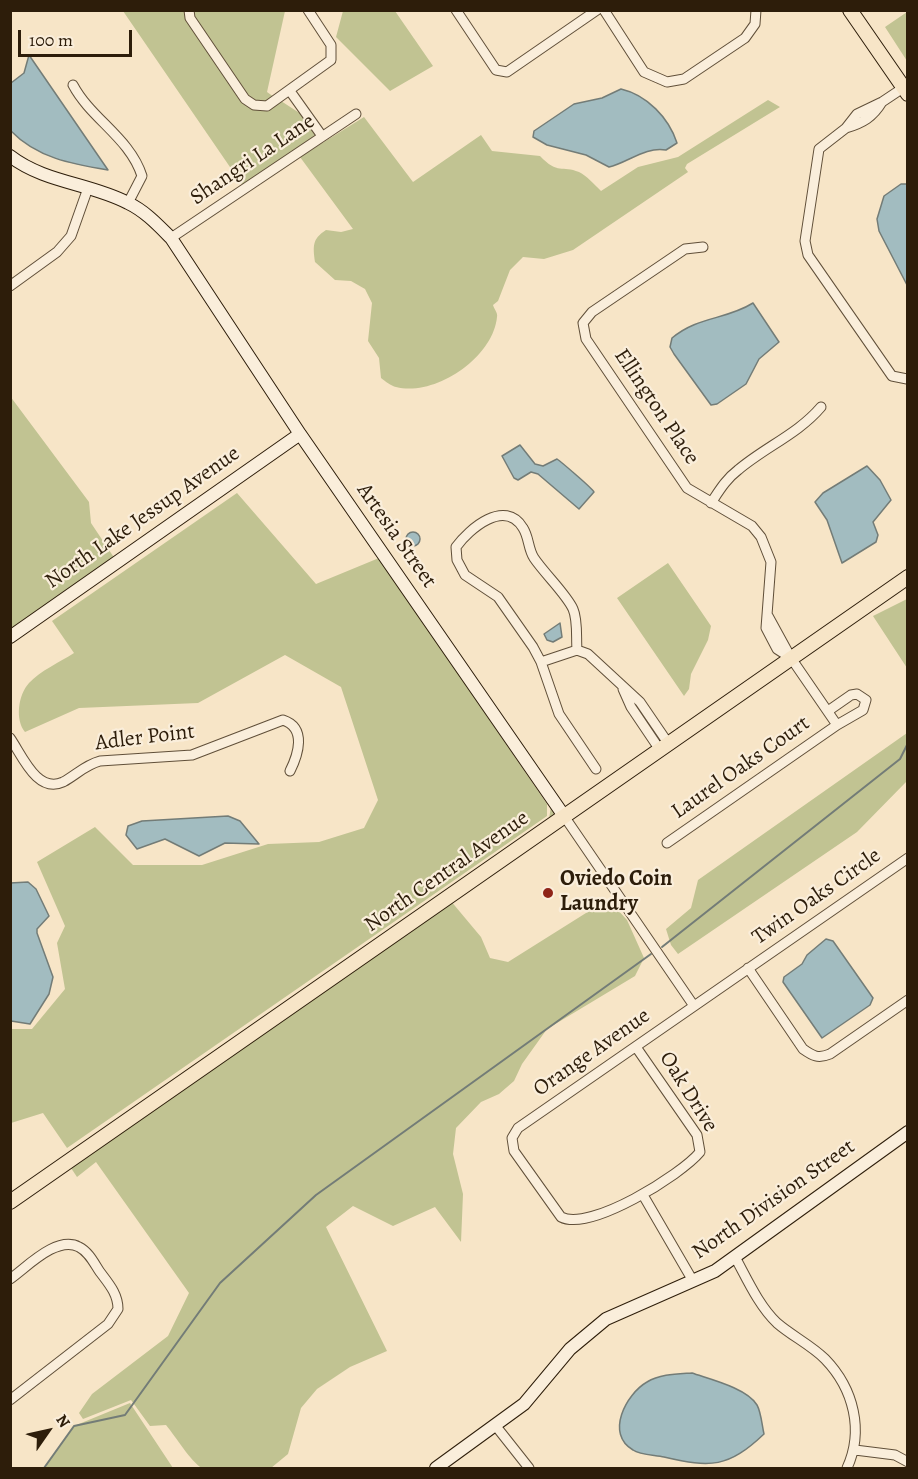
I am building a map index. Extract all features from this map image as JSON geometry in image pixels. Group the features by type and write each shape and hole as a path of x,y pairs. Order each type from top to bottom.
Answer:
{"main road":[{"path":"850,10 905,91"},
{"name":"North Central Avenue","path":"10,1202 908,577"}],"street":[{"path":"189,10 190,18 250,103 267,106 326,65 332,55 331,45 308,10"},
{"path":"456,10 496,70 501,73 507,72 597,10"},
{"path":"604,10 644,72 667,82 684,79 745,38 755,24 756,10"},
{"path":"73,85 89,108 126,145 140,169 142,176 128,203"},
{"path":"290,91 322,136"},
{"path":"905,91 858,114 846,128 819,149 805,248 892,376 907,379"},
{"name":"Shangri La Lane","path":"171,238 356,114"},
{"name":"Artesia Street","path":"10,156 43,175 128,203 151,219 171,238 300,434 694,1006"},
{"path":"10,286 57,252 70,236 88,188"},
{"name":"Ellington Place","path":"703,248 685,249 592,312 583,323 586,339 687,488 752,525 767,548 771,562 768,616 791,658"},
{"path":"711,503 725,481 738,469 809,421 821,406"},
{"name":"North Lake Jessup Avenue","path":"10,637 300,434"},
{"path":"577,650 574,611 532,555 523,528 516,521 502,515 489,519 466,533 456,547 457,560 465,574 498,597 541,662 559,714 596,769"},
{"path":"541,662 577,650 602,664 622,687 640,702 664,746"},
{"name":"Laurel Oaks Court","path":"791,658 837,725"},
{"name":"Laurel Oaks Court","path":"667,843 837,725 863,710 866,705 862,696 851,695 828,711"},
{"name":"Adler Point","path":"10,738 37,778 45,783 54,784 100,761 192,755 254,733 275,721 283,720 291,724 298,738 299,747 290,771"},
{"name":"Twin Oaks Circle","path":"694,1006 908,858"},
{"name":"Twin Oaks Circle","path":"748,968 803,1049 813,1056 821,1057 830,1054 908,1000"},
{"name":"Orange Avenue","path":"514,1133 525,1123 694,1006"},
{"name":"Oak Drive","path":"514,1133 514,1150 561,1218 567,1221 582,1219 643,1195 695,1158 700,1152 701,1144 698,1135 636,1047"},
{"name":"North Division Street","path":"436,1468 524,1404 570,1349 606,1319 636,1303 693,1281 735,1257 908,1132"},
{"path":"643,1195 693,1281"},
{"path":"10,1279 61,1244 71,1244 88,1254 115,1293 118,1309 108,1323 10,1400"},
{"path":"735,1257 753,1291 776,1322 824,1359 845,1384 856,1430 855,1450 847,1468"},
{"path":"495,1425 529,1468"},
{"path":"855,1450 895,1455 908,1462"}],"green space":[{"path":"123,11 184,11 186,20 247,106 267,110 281,101 301,114 316,136 243,186"},
{"path":"193,11 285,11 267,92 274,97 261,101 249,96 194,16"},
{"path":"343,11 395,11 433,66 390,91 336,37"},
{"path":"907,12 907,61 885,27"},
{"path":"768,100 780,107 687,164 685,168 688,172 573,250 544,259 523,257 510,270 498,301 493,305 497,317 493,332 485,347 460,371 428,386 411,389 396,387 381,378 379,358 368,341 372,303 365,289 351,281 335,280 315,262 314,243 321,233 326,230 341,232 353,229 300,157 364,117 413,182 481,135 492,151 540,156 551,166 582,173 601,191 638,167 678,157"},
{"path":"10,396 89,502 91,523 115,559 10,632"},
{"path":"237,493 316,584 379,558 547,804 547,816 67,1148 43,1113 11,1123 10,1029 32,1029 65,989 57,943 65,926 37,862 95,827 133,865 202,865 268,844 319,842 364,828 378,800 341,687 285,655 198,703 79,708 25,732 22,727 19,708 25,688 39,675 74,653 52,621"},
{"path":"668,563 711,626 708,640 691,674 689,689 684,696 617,598"},
{"path":"907,599 907,668 873,616"},
{"path":"907,733 907,781 857,832 678,954 671,945 666,929 691,908 698,880"},
{"path":"551,806 558,816 183,1075 182,1073 549,819"},
{"path":"450,900 481,937 490,958 508,962 586,913 603,905 617,909 627,920 644,958 635,976 547,1029 522,1064 514,1081 499,1094 481,1102 456,1128 453,1154 463,1194 461,1242 435,1207 393,1226 353,1206 326,1227 387,1351 350,1367 317,1389 301,1408 288,1454 271,1468 202,1468 188,1455 166,1425 150,1426 131,1400 83,1419 79,1413 92,1394 168,1336 189,1293 96,1162 77,1177 69,1165"},
{"path":"130,1403 173,1468 44,1468 74,1426"}],"water":[{"path":"29,55 108,170 68,162 44,154 32,148 11,131 11,83 24,73"},
{"path":"621,89 640,96 656,109 669,125 677,143 666,150 651,150 609,167 586,155 547,145 533,137 534,131 574,104 602,98"},
{"path":"901,184 907,184 907,285 879,231 877,219 884,196"},
{"path":"753,303 779,342 759,359 746,384 717,404 711,405 674,354 670,347 672,338 692,326 733,313"},
{"path":"520,445 535,464 543,466 557,459 594,492 579,509 538,474 531,472 518,480 514,478 502,456"},
{"path":"867,466 880,480 891,500 873,522 878,535 876,542 842,563 827,520 815,502 823,493"},
{"path":"413,532 418,534 420,539 418,544 413,546 408,544 406,539 408,534"},
{"path":"560,623 562,637 553,642 547,640 544,634"},
{"path":"228,816 240,821 259,844 225,843 199,856 165,839 137,849 126,835 128,826 142,821"},
{"path":"28,882 36,889 49,916 37,929 37,933 53,977 49,994 30,1024 11,1021 10,883"},
{"path":"826,939 833,941 873,998 870,1005 822,1038 783,982 784,977 802,964 807,955"},
{"path":"692,1373 737,1389 752,1399 757,1405 764,1434 729,1459 707,1464 633,1450 620,1434 622,1414 632,1395 657,1377"}],"waterway":[{"path":"662,947 900,759 908,743"},
{"path":"44,1468 74,1426 125,1415 220,1283 316,1195 651,954"}],"place":[{"name":"Oviedo Coin Laundry","path":"548,893"}]}
